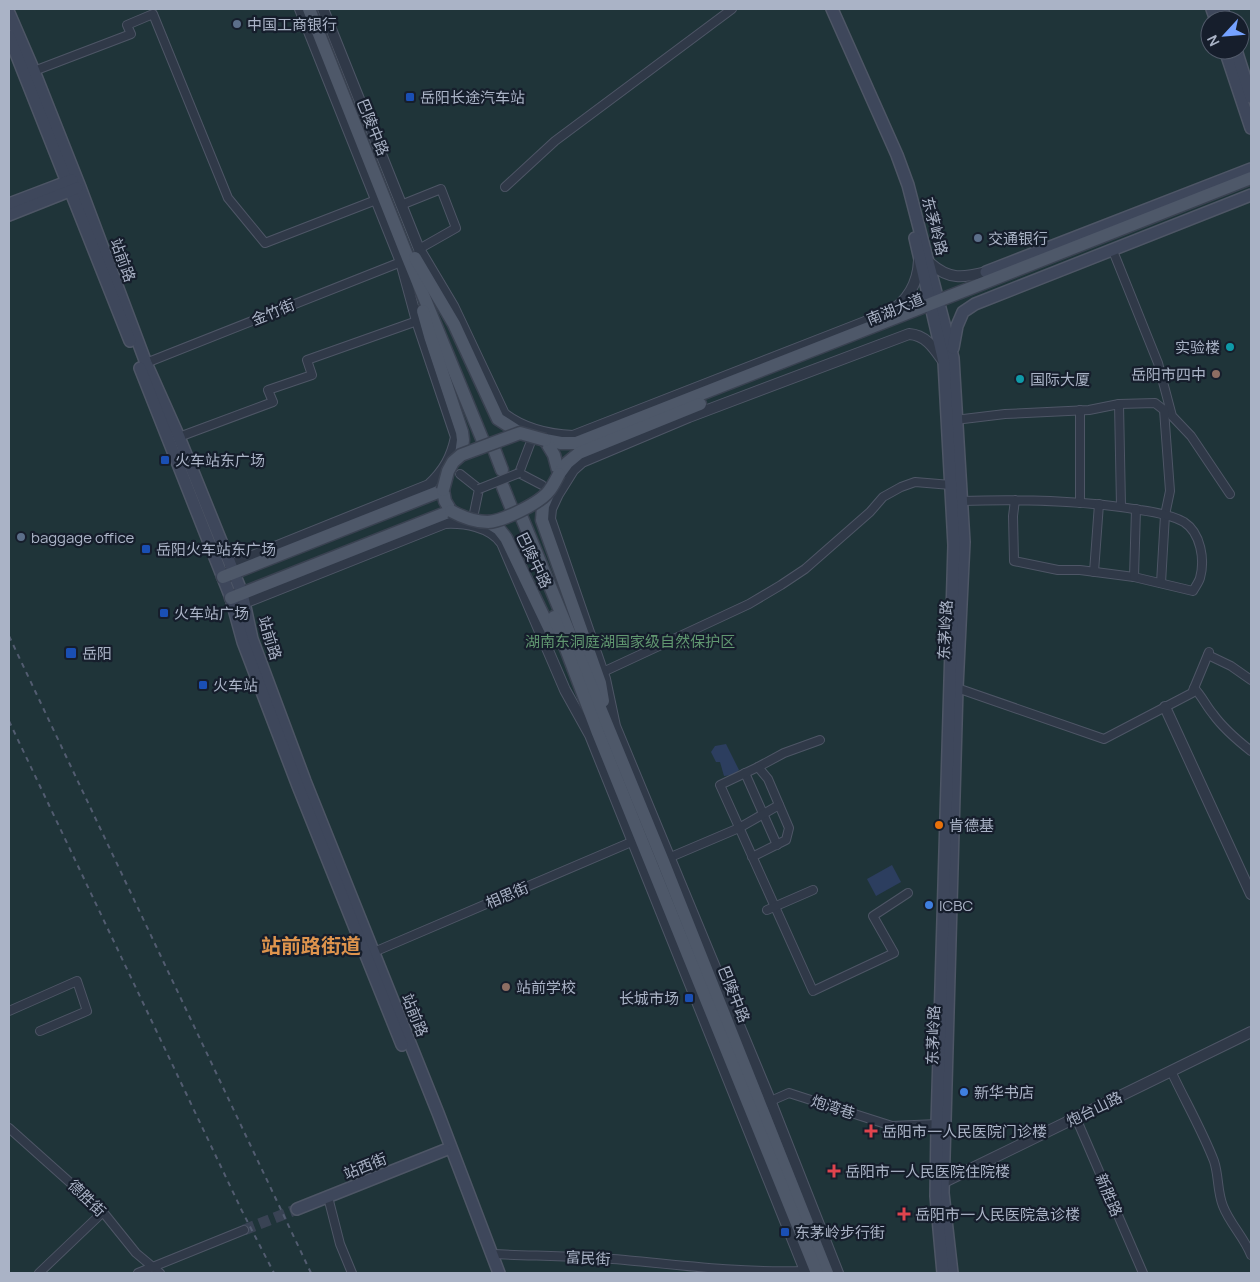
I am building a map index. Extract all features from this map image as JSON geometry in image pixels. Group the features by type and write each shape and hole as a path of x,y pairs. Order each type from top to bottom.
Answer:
{"main road":[{"name":"巴陵中路","path":"309,9 499,471"},
{"name":"巴陵中路","path":"315,9 410,256 430,336 462,432 461,455"},
{"name":"东茅岭路","path":"826,9 893,157 904,187 919,253 935,306 948,360 956,420 964,542 957,688 940,1183 943,1193 952,1273"},
{"name":"东茅岭路","path":"832,9 898,155 930,263 935,306"},
{"name":"站前路","path":"9,13 34,71 73,185 229,571"},
{"name":"站前路","path":"9,36 179,437 309,790 435,1104 499,1273"},
{"path":"1229,60 1251,128"},
{"path":"1239,60 1251,97"},
{"path":"986,272 1251,168"},
{"name":"南湖大道","path":"559,474 567,463 579,453 727,389 1251,178"},
{"path":"9,204 73,185"},
{"path":"9,215 73,185"},
{"name":"南湖大道","path":"935,306 1251,186"},
{"path":"948,360 957,326 963,312 975,304 1251,196"},
{"name":"巴陵中路","path":"410,256 454,324 498,419 520,433 561,443 576,443 727,389"},
{"name":"东茅岭路","path":"943,1273 936,1124 954,545 948,360"},
{"path":"520,433 461,455 453,462 448,471 443,490 445,501 451,511 465,518 488,522 504,518 534,504 546,489"},
{"path":"545,440 554,455 559,474"},
{"name":"巴陵中路","path":"559,474 546,489 542,520 600,683 603,731"},
{"path":"506,486 514,506"},
{"path":"229,571 443,490"},
{"path":"239,598 451,511"},
{"name":"巴陵中路","path":"519,519 603,731 637,840 714,1018 809,1273"},
{"name":"巴陵中路","path":"488,522 499,529 506,538 666,859 765,1103 827,1273"},
{"name":"站前路","path":"239,598 243,642 298,786 493,1273"},
{"name":"站西街","path":"297,1209 444,1150"}],"street":[{"path":"300,9 376,200 410,256 453,306 504,414 516,423 552,435 573,436 888,313 899,306 912,291 918,270 919,253"},
{"path":"229,571 429,485 440,475 453,452 456,437 417,321 402,205 323,9"},
{"path":"505,187 555,141 732,9"},
{"path":"34,71 131,34 127,24 153,14 228,198 264,243 376,200"},
{"name":"金竹街","path":"146,362 410,256 456,228 441,190 402,205"},
{"path":"1112,250 1158,363 1172,416 1191,436 1230,494"},
{"path":"930,263 939,272 959,277 968,277 986,272"},
{"path":"179,437 273,402 268,390 312,375 307,360 417,321"},
{"path":"779,805 739,828 666,859 615,726 603,672 550,519 551,509 573,470 582,462 689,417 909,334 916,334 923,338 948,360"},
{"path":"956,420 1005,414 1080,410 1119,404 1155,403 1164,410 1170,491 1165,515 1161,583"},
{"path":"1119,404 1121,506"},
{"path":"1080,410 1080,503"},
{"path":"479,489 519,473 530,444"},
{"path":"519,473 546,489"},
{"path":"460,474 479,489"},
{"path":"603,672 749,604 781,585 805,569 870,512 883,497 915,482 951,485"},
{"path":"474,513 479,489"},
{"path":"961,501 1015,500 1099,504 1121,506 1165,515 1185,522 1196,535 1202,557 1200,578 1193,591 1134,577 1058,570 1014,561 1013,525 1015,500"},
{"path":"1094,572 1099,504"},
{"path":"1134,577 1136,509"},
{"path":"239,598 445,523 464,524 485,529 502,543 565,690 590,735 637,840 709,1032 809,1273"},
{"path":"957,688 1104,739 1192,693 1208,653 1251,680"},
{"path":"1194,688 1202,696 1213,716 1251,751"},
{"path":"1165,707 1251,894"},
{"path":"820,740 784,753 720,784 752,857 771,908 813,991 894,953 873,916 908,893"},
{"path":"752,857 786,840 789,828 768,779 758,767"},
{"path":"745,773 777,845"},
{"name":"相思街","path":"374,952 637,840"},
{"path":"771,908 813,890"},
{"path":"690,983 691,962"},
{"path":"9,1011 77,981 87,1011 40,1031"},
{"path":"709,1032 714,1018"},
{"name":"炮台山路","path":"940,1183 1251,1032"},
{"path":"1171,1071 1214,1162 1222,1205 1230,1222 1249,1242 1251,1255"},
{"name":"炮湾巷","path":"765,1103 789,1093 892,1126 936,1124"},
{"path":"765,1103 838,1273"},
{"name":"新胜路","path":"1076,1118 1143,1273"},
{"name":"德胜街","path":"9,1128 103,1212 136,1254 160,1273"},
{"path":"328,1197 340,1244 352,1273"},
{"path":"39,1273 103,1212"},
{"path":"138,1273 244,1230"},
{"name":"富民街","path":"492,1254 623,1260 708,1269 809,1273"}],"green space":[{"name":"湖南东洞庭湖国家级自然保护区","path":"9,9 1251,9 1251,1273 9,1273"}],"water":[{"path":"726,744 739,770 733,775 724,776 720,762 716,762 711,752 715,746"},
{"path":"892,865 901,882 876,896 867,879"}],"tunnel":[{"path":"244,1230 297,1209"}],"railway":[{"path":"9,636 311,1273"},
{"path":"9,721 242,1211 274,1273"}],"place":[{"name":"中国工商银行","path":"237,24"},
{"name":"岳阳长途汽车站","path":"410,97"},
{"name":"交通银行","path":"978,238"},
{"name":"实验楼","path":"1230,347"},
{"name":"岳阳市四中","path":"1216,374"},
{"name":"国际大厦","path":"1020,379"},
{"name":"火车站东广场","path":"165,460"},
{"name":"baggage office","path":"21,537"},
{"name":"岳阳火车站东广场","path":"146,549"},
{"name":"火车站广场","path":"164,613"},
{"name":"岳阳","path":"71,653"},
{"name":"火车站","path":"203,685"},
{"name":"肯德基","path":"939,825"},
{"name":"ICBC","path":"929,905"},
{"name":"站前学校","path":"506,987"},
{"name":"长城市场","path":"689,998"},
{"name":"新华书店","path":"964,1092"},
{"name":"岳阳市一人民医院门诊楼","path":"871,1131"},
{"name":"岳阳市一人民医院住院楼","path":"834,1171"},
{"name":"岳阳市一人民医院急诊楼","path":"904,1214"},
{"name":"东茅岭步行街","path":"785,1232"}],"district":[{"name":"站前路街道","path":"311,945"}]}
